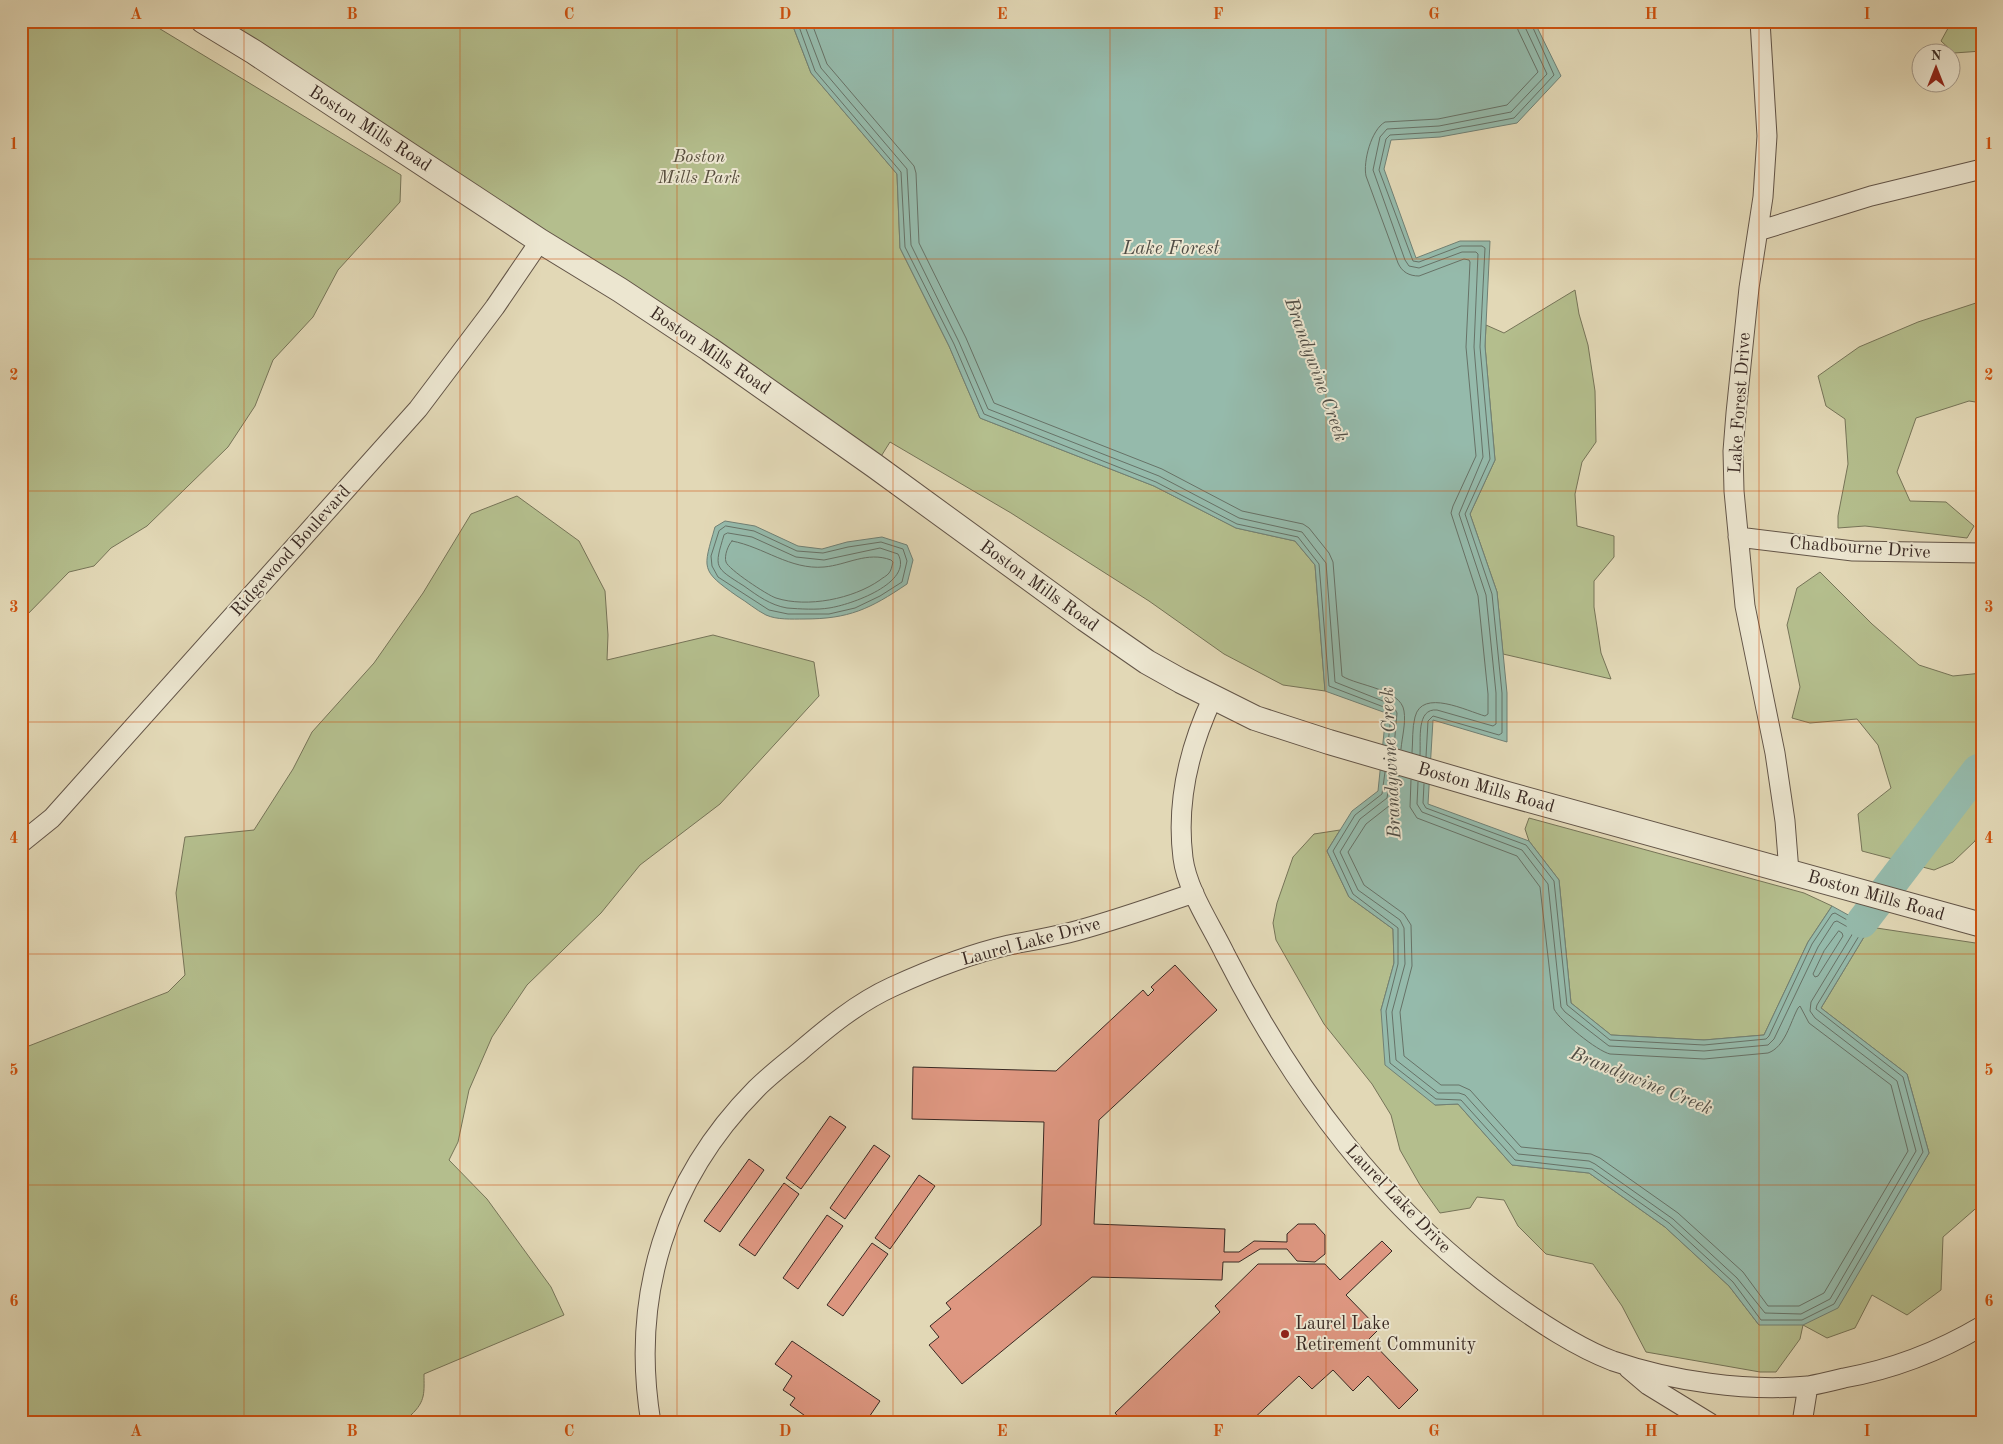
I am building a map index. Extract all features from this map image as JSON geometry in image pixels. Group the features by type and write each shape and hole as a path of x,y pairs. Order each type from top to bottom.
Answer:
{"street":[{"name":"Boston Mills Road","path":"203,21 254,52 540,241 620,290 710,350 875,466 1092,625 1147,662 1213,697 1255,718 1329,742 1500,792 1982,925"},
{"name":"Lake Forest Drive","path":"1760,21 1766,136 1763,197 1750,288 1733,451 1738,537 1745,606 1778,772 1785,821 1789,872"},
{"path":"1758,231 1871,196 1982,168"},
{"name":"Ridgewood Boulevard","path":"21,843 52,818 418,409 478,330 540,241"},
{"name":"Chadbourne Drive","path":"1738,537 1853,551 1982,553"},
{"name":"Laurel Lake Drive","path":"1213,697 1201,722 1184,779 1182,812 1184,860 1194,893 1265,1029 1310,1098 1374,1180 1416,1222 1489,1286 1538,1321 1610,1360 1695,1381 1735,1385 1808,1386 1875,1372 1914,1360 1953,1343 1982,1326"},
{"name":"Laurel Lake Drive","path":"651,1423 646,1364 646,1324 648,1294 658,1252 677,1202 705,1152 717,1134 755,1090 828,1028 869,1000 893,987 985,952 1069,933 1194,893"},
{"name":"Laurel Lake Drive","path":"1622,1364 1648,1385 1710,1423"},
{"path":"1802,1423 1808,1386"}],"green space":[{"path":"21,21 147,21 401,175 400,202 338,270 313,317 273,360 255,406 228,447 147,526 111,548 94,566 69,572 21,621"},
{"name":"Boston Mills Park","path":"220,21 791,21 811,73 897,174 900,248 949,346 980,418 1154,486 1236,528 1295,541 1315,565 1325,691 1283,685 1224,654 1149,601 1011,513 890,442 875,466"},
{"path":"1952,21 1982,21 1982,51 1960,53 1960,42 1941,41"},
{"path":"1575,290 1579,314 1588,345 1595,391 1596,442 1582,462 1575,494 1577,526 1614,536 1614,557 1594,581 1594,607 1601,653 1611,679 1503,654 1497,592 1470,514 1495,460 1485,346 1486,325 1504,333"},
{"path":"1982,301 1982,403 1969,401 1916,418 1897,472 1910,501 1946,502 1974,526 1967,538 1865,526 1838,528 1838,516 1848,464 1845,419 1826,406 1818,376 1859,347 1918,322"},
{"path":"517,496 579,541 605,591 608,635 607,660 713,635 814,662 819,696 720,804 640,865 601,913 527,985 492,1037 469,1090 458,1142 449,1160 487,1199 551,1287 564,1315 424,1374 422,1401 411,1415 411,1423 21,1423 21,1049 168,992 185,975 176,893 185,837 254,830 293,769 312,732 374,663 423,593 471,514"},
{"path":"1820,572 1872,624 1919,665 1953,676 1982,673 1982,818 1975,841 1953,862 1934,870 1862,851 1858,814 1891,788 1878,745 1857,719 1810,723 1792,718 1800,687 1787,625 1797,588"},
{"path":"1529,818 1804,893 1832,906 1808,942 1764,1035 1704,1040 1611,1035 1571,1003 1559,880 1529,841 1525,829"},
{"path":"1340,830 1327,851 1349,897 1393,929 1394,963 1381,1010 1435,1105 1458,1104 1512,1165 1589,1173 1665,1227 1729,1286 1759,1325 1897,1205 1929,1153 1907,1074 1821,1008 1870,927 1982,944 1982,1203 1943,1237 1941,1290 1907,1315 1872,1295 1855,1328 1827,1338 1803,1325 1800,1339 1776,1372 1760,1372 1646,1352 1622,1306 1593,1264 1546,1254 1518,1226 1504,1200 1477,1197 1470,1208 1440,1213 1420,1185 1400,1150 1391,1115 1372,1084 1324,1024 1276,940 1273,923 1277,903 1293,857 1314,834"}],"water":[{"name":"Lake Forest","path":"791,21 1534,21 1561,76 1517,123 1440,137 1391,140 1384,169 1416,258 1460,241 1490,241 1485,346 1495,460 1470,514 1497,592 1507,693 1507,742 1433,720 1428,804 1529,841 1559,880 1571,1003 1611,1035 1704,1040 1764,1035 1808,942 1832,906 1870,927 1821,1008 1907,1074 1929,1153 1838,1308 1803,1325 1759,1325 1729,1286 1665,1227 1589,1173 1512,1165 1458,1104 1435,1105 1385,1065 1381,1010 1394,963 1393,929 1349,897 1327,851 1352,811 1378,791 1386,713 1325,691 1315,565 1295,541 1236,528 1154,486 980,418 949,346 900,248 897,174 811,73"},
{"path":"725,521 755,526 798,546 822,549 847,542 882,537 907,545 913,560 907,584 882,600 847,615 820,619 770,617 737,596 711,574 707,560 708,552 715,527"}],"building":[{"path":"1175,965 1217,1010 1099,1120 1094,1224 1225,1229 1224,1252 1239,1252 1254,1241 1287,1242 1287,1234 1298,1224 1315,1224 1325,1235 1325,1254 1315,1262 1297,1261 1287,1249 1260,1249 1239,1262 1223,1262 1222,1280 1092,1277 962,1384 929,1345 939,1337 930,1326 951,1309 946,1303 1041,1225 1044,1122 912,1119 913,1067 1056,1071 1143,990 1148,996 1154,990 1151,987"},
{"path":"830,1116 846,1127 801,1189 786,1178"},
{"path":"874,1145 890,1156 845,1219 830,1208"},
{"path":"749,1159 764,1170 720,1232 704,1221"},
{"path":"919,1175 935,1186 890,1249 875,1238"},
{"path":"784,1183 799,1194 755,1256 739,1245"},
{"path":"827,1215 843,1226 798,1289 783,1278"},
{"name":"Laurel Lake Retirement Community","path":"1382,1241 1392,1251 1346,1295 1379,1329 1369,1339 1418,1390 1399,1409 1368,1376 1353,1391 1333,1370 1312,1389 1299,1376 1249,1423 1124,1423 1115,1413 1220,1312 1215,1306 1258,1264 1325,1264 1340,1280"},
{"path":"872,1243 888,1254 843,1316 827,1305"},
{"path":"792,1341 880,1401 865,1423 815,1423 790,1405 795,1398 783,1390 792,1376 775,1364"},
{"path":"1367,1419 1427,1420 1427,1423 1367,1423"}],"waterway":[{"path":"1862,922 1978,770 1982,771"}],"place":[{"name":"Laurel Lake Retirement Community","path":"1285,1334"}],"water label":[{"name":"Brandywine Creek","path":"1315,370"},
{"name":"Brandywine Creek","path":"1392,763"},
{"name":"Brandywine Creek","path":"1641,1082"}]}
